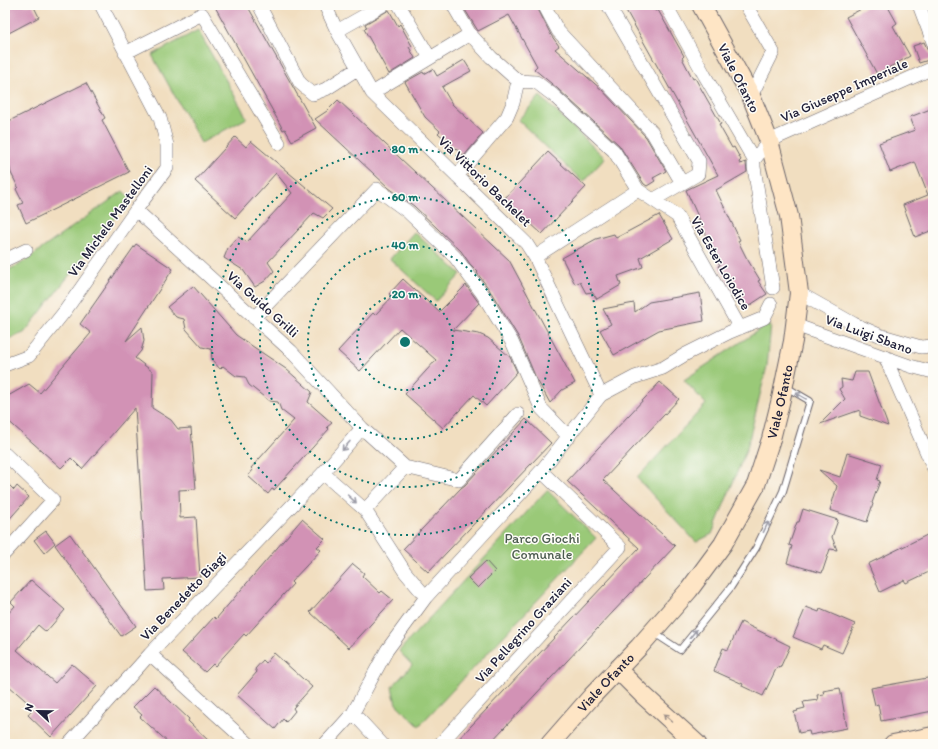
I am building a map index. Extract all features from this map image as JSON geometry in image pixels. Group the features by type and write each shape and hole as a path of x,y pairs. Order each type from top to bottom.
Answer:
{"main road":[{"name":"Viale Ofanto","path":"550,744 689,590 723,544 756,485 771,439 784,386 793,341 799,293 789,216 769,140 751,96 700,5"},
{"path":"617,669 697,744"},
{"path":"892,744 933,736"}],"street":[{"name":"Via Michele Mastelloni","path":"5,365 29,356 65,311 167,168 167,145 160,118 101,5"},
{"path":"259,5 300,83 313,94 326,89 358,69"},
{"name":"Via Vittorio Bachelet","path":"325,5 337,31 372,93 526,243 601,395"},
{"path":"337,31 383,5"},
{"path":"399,5 430,58"},
{"path":"453,5 470,34 490,58 518,81 513,103 507,117 457,176"},
{"path":"544,5 558,31 652,132 682,183"},
{"path":"608,5 699,161 698,174 653,200"},
{"path":"666,5 754,160 772,288"},
{"path":"746,5 773,52 751,96"},
{"path":"919,5 933,42"},
{"path":"125,53 200,9 279,143"},
{"path":"372,93 470,34"},
{"name":"Via Giuseppe Imperiale","path":"769,140 933,68"},
{"name":"Via Ester Loiodice","path":"518,81 536,82 553,95 614,151 638,190 676,216 740,328"},
{"path":"754,160 769,140"},
{"path":"254,318 377,189 408,212 455,257 482,293 512,342 541,408 569,437"},
{"path":"534,257 638,190"},
{"name":"Via Guido Grilli","path":"136,210 290,351 362,428 405,467"},
{"path":"5,260 26,250"},
{"path":"799,293 854,324 880,335 921,347 933,346"},
{"path":"325,744 353,713 387,650 426,597 541,470 569,437 601,395 635,377 663,368 686,354 764,318 771,304"},
{"name":"Via Luigi Sbano","path":"795,325 910,366 933,372"},
{"path":"885,357 933,467"},
{"path":"365,510 405,467 459,480 518,414"},
{"name":"Via Benedetto Biagi","path":"69,744 150,654 323,473 362,428"},
{"path":"5,454 53,500 5,554"},
{"name":"Via Pellegrino Graziani","path":"440,744 620,547 541,470"},
{"path":"323,473 365,510 405,572 426,597"},
{"path":"150,654 249,744"},
{"path":"353,713 382,744"}],"lane":[{"path":"652,632 680,650 731,587 756,548 783,491 810,401 784,386"}],"green space":[{"path":"198,30 247,118 201,143 152,55"},
{"path":"540,96 605,158 583,182 518,120"},
{"path":"123,191 130,198 24,333 5,340 5,271 19,265"},
{"path":"414,232 461,274 436,301 390,259"},
{"path":"771,325 767,366 747,448 712,534 696,542 637,478 706,404 684,380 765,326"},
{"name":"Parco Giochi Comunale","path":"547,490 596,538 419,726 396,704 392,687 412,665 399,651"}],"building":[{"path":"5,5 33,5 39,17 5,35"},
{"path":"214,5 247,5 316,128 292,141 285,129 283,130"},
{"path":"462,5 536,5 551,35 559,46 555,49 602,90 646,137 666,171 653,178 655,181 647,186 644,184 619,145 534,69 537,66 509,15 478,31"},
{"path":"623,5 652,5 655,11 658,10 684,56 682,58 693,79 695,78 721,124 719,125 732,148 734,147 741,160 739,162 740,164 746,162 747,172 716,190 740,240 738,241 760,280 758,281 767,294 744,309 718,266 720,265 686,190 718,175"},
{"path":"869,5 887,5 897,23 893,26 910,56 877,74 846,17"},
{"path":"389,10 398,26 400,24 412,46 409,47 415,58 389,74 364,29 367,28 365,24"},
{"path":"924,42 932,59 919,63 913,46"},
{"path":"464,60 471,71 442,87 452,104 483,133 464,156 438,133 440,131 425,117 405,82 423,72 424,74 433,69 437,76"},
{"path":"86,83 105,118 102,120 129,172 26,223 18,205 23,203 16,189 18,187 11,173 5,146 5,123"},
{"path":"338,100 509,260 575,383 562,390 550,403 536,378 519,338 489,289 477,273 478,272 461,251 414,206 389,188 315,119 327,111"},
{"path":"933,108 933,230 915,237 903,205 928,195 915,162 890,172 879,143 915,130 910,117"},
{"path":"235,137 246,147 251,141 332,209 323,218 314,213 268,262 274,271 265,281 255,287 243,270 224,258 228,248 238,237 247,242 292,193 276,173 235,218 195,181"},
{"path":"548,152 586,187 542,234 504,199"},
{"path":"659,215 673,239 640,258 643,267 618,276 621,285 597,299 592,292 586,293 580,282 575,284 562,258 596,239 614,234 616,238"},
{"path":"136,244 173,269 126,341 142,327 144,341 141,351 135,358 153,372 152,408 171,420 178,429 191,428 196,489 179,490 180,518 196,517 200,577 163,579 164,590 147,591 135,408 82,469 71,458 61,468 5,418 5,399 8,396 29,384 40,393 91,333 80,324"},
{"path":"403,279 439,312 466,285 479,303 453,330 479,334 488,338 510,357 517,372 486,406 474,395 443,428 405,394 436,360 400,328 360,371 338,351 373,313 375,315 392,297 389,294"},
{"path":"193,286 236,335 286,369 312,392 308,402 332,423 327,427 329,429 313,447 274,490 272,489 268,494 248,476 253,470 251,468 294,420 281,410 278,402 269,401 249,385 245,377 236,376 223,366 220,369 212,360 211,349 202,347 186,329 184,319 176,317 167,307"},
{"path":"700,293 704,321 659,330 614,355 600,330 611,324 603,309 634,303 635,312 649,302"},
{"path":"855,372 868,372 888,426 860,416 860,410 820,424 845,399 839,389 842,387 841,379 852,381"},
{"path":"660,382 679,399 603,480 675,546 489,744 454,744 639,548 567,481"},
{"path":"526,419 551,443 428,572 403,549"},
{"path":"847,453 882,464 877,480 880,481 867,522 830,510 837,486 819,470 840,477"},
{"path":"5,481 14,490 17,486 29,497 5,524"},
{"path":"803,509 838,520 832,537 837,550 830,549 822,573 787,563 792,546 789,545"},
{"path":"302,519 325,539 317,547 321,550 291,582 293,584 246,636 244,634 215,666 213,664 205,672 182,652 214,617 216,619"},
{"path":"46,531 55,543 44,553 34,540"},
{"path":"933,532 933,570 906,583 904,580 880,592 868,564"},
{"path":"70,534 136,626 121,636 55,545"},
{"path":"486,561 495,571 478,588 468,578"},
{"path":"353,564 364,573 362,576 380,593 382,591 393,600 349,648 310,612"},
{"path":"31,580 65,610 46,632 38,625 17,650 55,683 72,664 97,686 51,737 28,715 34,708 8,685 10,682 5,677 5,617 15,606 11,602"},
{"path":"806,607 819,612 820,609 855,624 842,653 823,645 821,649 793,637"},
{"path":"741,622 790,646 780,668 777,667 763,696 742,686 743,684 714,671 723,648 728,650"},
{"path":"274,653 312,687 293,708 295,711 286,722 283,719 275,729 237,695 257,672 255,669 263,660 266,663"},
{"path":"933,677 933,711 881,721 878,704 875,705 871,688"},
{"path":"154,686 189,719 188,721 212,744 170,744 140,717 142,715 133,707"},
{"path":"840,688 847,728 810,735 809,731 799,733 794,712 805,708 803,702 818,700 817,695 824,694 823,691"}]}
